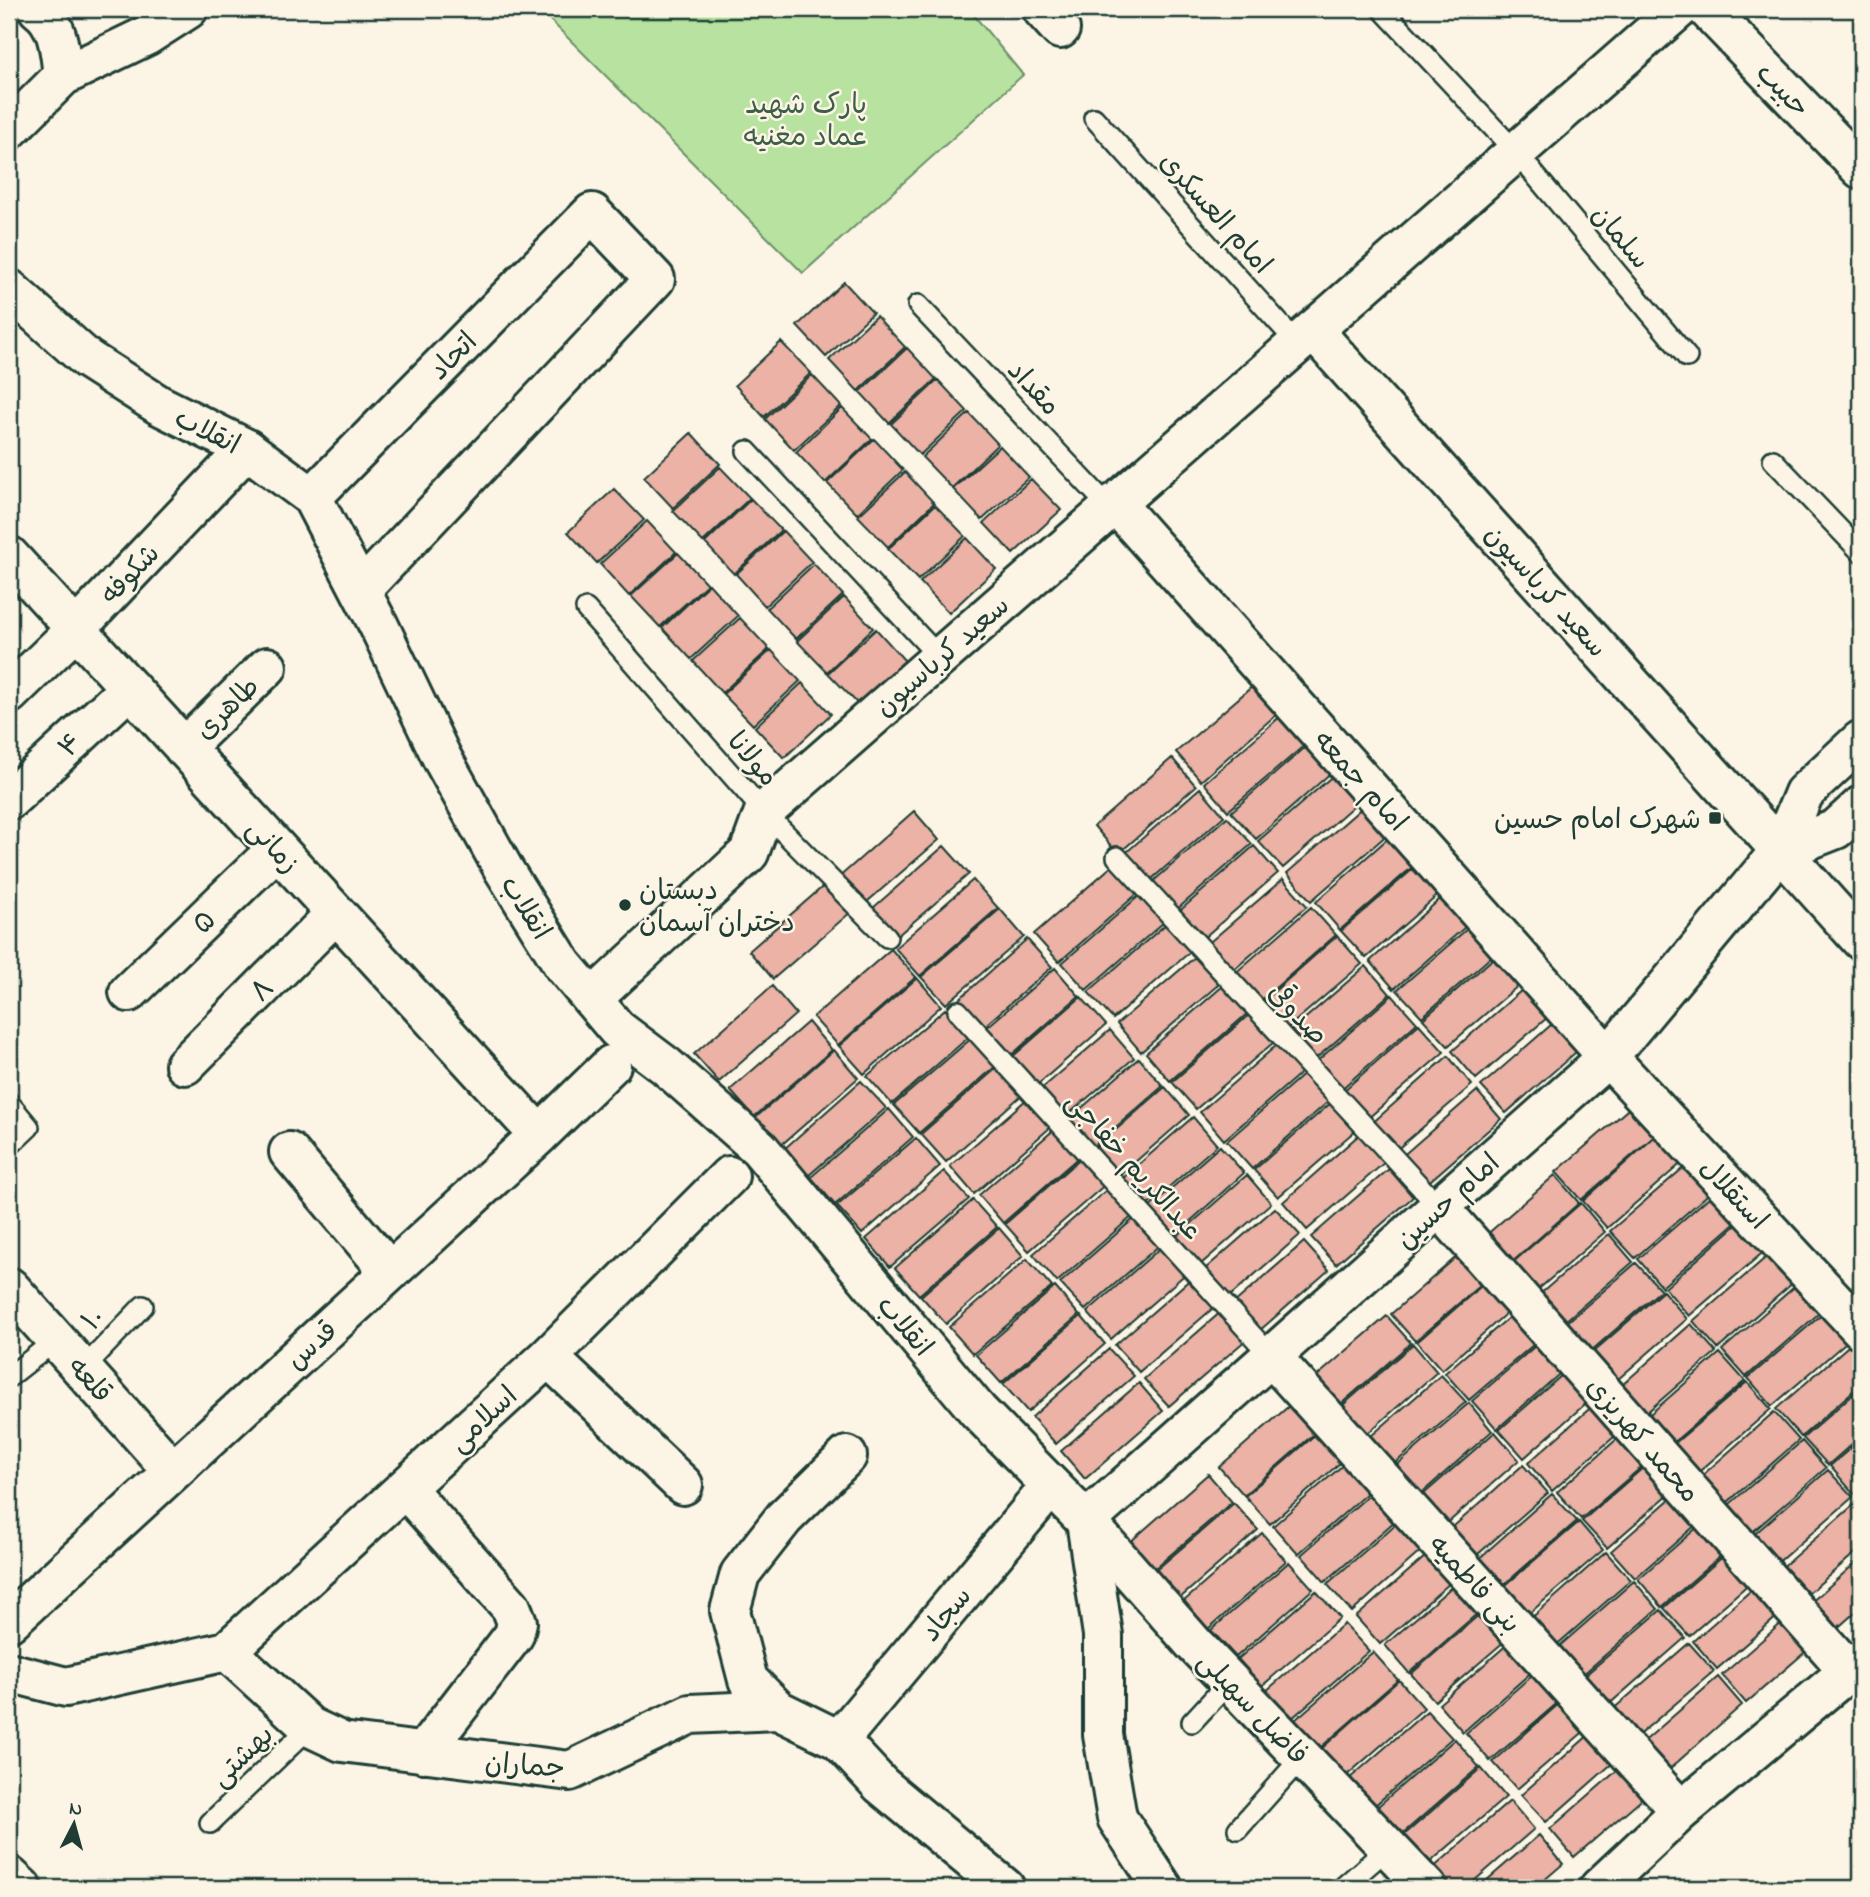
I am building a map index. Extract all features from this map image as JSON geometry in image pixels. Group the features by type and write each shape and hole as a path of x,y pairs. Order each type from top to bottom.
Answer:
{"street":[{"path":"38,9 46,14 58,39 63,76"},
{"path":"9,130 63,76 146,36 188,9"},
{"name":"سعید کرباسیون","path":"592,999 749,853 764,812 1679,9"},
{"name":"حبیب","path":"1707,9 1861,169"},
{"name":"اتحاد","path":"312,497 592,213 655,279 360,590"},
{"name":"انقلاب","path":"9,289 87,359 159,405 247,449 312,497 442,758 504,870 563,965 617,1029 666,1066 760,1148 978,1411 1086,1521"},
{"name":"سعید کرباسیون","path":"1305,337 1861,940"},
{"name":"شکوفه","path":"9,694 76,629 247,449"},
{"name":"امام جمعه","path":"1113,506 1608,1057"},
{"name":"زمانی","path":"9,556 539,1135"},
{"name":"طاهری","path":"184,748 267,667"},
{"name":"۴","path":"9,800 130,688"},
{"name":"امام حسین","path":"1086,1521 1608,1057 1780,851 1804,793 1861,740"},
{"name":"امام حسین","path":"1780,851 1836,829 1861,806"},
{"name":"۵","path":"129,992 277,849"},
{"name":"۸","path":"185,1065 336,914"},
{"name":"استقلال","path":"1608,1057 1861,1329"},
{"name":"قدس","path":"9,1622 539,1135 611,1065"},
{"path":"289,1152 390,1272"},
{"name":"اسلامی","path":"227,1651 548,1357 729,1176"},
{"name":"محمد کهریزی","path":"1439,1207 1855,1666"},
{"name":"قلعه","path":"9,1287 173,1471"},
{"name":"بنی فاطمیه","path":"1271,1356 1681,1811"},
{"path":"548,1357 683,1485"},
{"path":"778,1710 748,1680 730,1611 740,1574 785,1518 847,1456"},
{"name":"سجاد","path":"838,1740 1051,1486"},
{"path":"405,1488 511,1607 517,1622 514,1635 423,1753"},
{"path":"1086,1521 1102,1635 1103,1735 1117,1818 1163,1888"},
{"name":"فاضل سهیلی","path":"1086,1521 1195,1645 1427,1888"},
{"path":"9,1672 66,1687 227,1651"},
{"name":"جماران","path":"227,1651 310,1727 342,1742 570,1771 690,1714 778,1710 838,1740 881,1784 1005,1888"},
{"path":"1599,1888 1681,1811 1855,1666"},
{"path":"9,1876 22,1888"}],"lane":[{"name":"سلمان","path":"1382,9 1515,151 1687,357"},
{"name":"امام العسکری","path":"1094,118 1305,337"},
{"name":"مقداد","path":"918,305 1113,506"},
{"path":"747,451 939,657"},
{"path":"1773,460 1861,552"},
{"name":"مولانا","path":"586,609 764,812 887,937"},
{"name":"صدوقی","path":"1117,857 1439,1207"},
{"name":"عبدالکریم خفاجی","path":"958,1011 1271,1356"},
{"path":"9,1102 29,1128 9,1146"},
{"name":"۱۰","path":"82,1370 143,1306"},
{"path":"9,1377 56,1340"},
{"path":"1192,1722 1230,1681"},
{"name":"بهشتی","path":"210,1823 310,1727"},
{"path":"1238,1829 1303,1758"},
{"path":"1342,1888 1388,1848"}],"green space":[{"name":"پارک شهید عماد مغنیه","path":"539,9 969,9 1023,75 803,273"}],"building":[{"path":"844,282 873,313 826,357 797,326"},
{"path":"876,316 905,347 858,391 829,360"},
{"path":"781,342 811,373 764,417 735,385"},
{"path":"907,348 936,379 889,423 860,392"},
{"path":"812,375 841,406 794,450 765,419"},
{"path":"938,380 967,411 920,455 891,424"},
{"path":"842,408 872,439 825,483 796,452"},
{"path":"969,413 998,444 952,488 922,457"},
{"path":"691,433 720,464 673,508 644,477"},
{"path":"874,439 903,470 857,514 827,483"},
{"path":"1000,446 1029,477 982,520 953,489"},
{"path":"720,467 750,498 703,542 673,511"},
{"path":"905,472 934,503 888,547 858,516"},
{"path":"1031,479 1061,510 1013,554 984,523"},
{"path":"614,489 644,520 597,563 568,532"},
{"path":"751,499 781,530 734,574 705,543"},
{"path":"935,505 965,536 918,580 888,549"},
{"path":"647,521 676,552 629,596 600,564"},
{"path":"783,531 812,562 765,606 736,574"},
{"path":"967,538 996,569 949,613 920,582"},
{"path":"678,553 707,584 660,627 631,596"},
{"path":"814,564 843,595 796,639 767,608"},
{"path":"709,584 738,616 691,659 662,628"},
{"path":"844,597 873,628 827,672 797,641"},
{"path":"740,618 769,649 722,693 693,661"},
{"path":"876,629 905,661 858,704 828,673"},
{"path":"771,650 800,681 753,725 723,694"},
{"path":"802,683 831,714 784,758 755,727"},
{"path":"1254,685 1278,713 1201,781 1176,752"},
{"path":"1282,715 1307,743 1228,811 1204,783"},
{"path":"1309,744 1333,771 1256,839 1231,812"},
{"path":"1172,758 1196,786 1118,854 1094,826"},
{"path":"1336,773 1360,800 1283,868 1258,841"},
{"path":"1200,788 1224,816 1146,884 1122,856"},
{"path":"1364,806 1389,833 1311,901 1287,873"},
{"path":"914,811 939,840 861,907 837,879"},
{"path":"1227,817 1252,844 1174,912 1149,885"},
{"path":"1393,834 1418,862 1340,930 1316,902"},
{"path":"944,846 969,874 890,942 866,914"},
{"path":"1254,846 1278,873 1200,941 1176,914"},
{"path":"1420,863 1444,890 1366,958 1341,931"},
{"path":"1112,866 1137,894 1059,962 1034,934"},
{"path":"1283,879 1307,906 1229,974 1204,947"},
{"path":"973,880 998,908 920,976 895,948"},
{"path":"827,883 851,912 773,979 749,951"},
{"path":"1447,893 1472,921 1394,989 1370,961"},
{"path":"1140,895 1164,922 1086,990 1062,963"},
{"path":"1311,907 1336,935 1258,1003 1233,975"},
{"path":"1000,909 1024,937 946,1004 921,977"},
{"path":"1475,922 1499,950 1422,1017 1397,990"},
{"path":"1166,924 1191,951 1113,1019 1088,992"},
{"path":"1337,936 1362,964 1284,1031 1260,1004"},
{"path":"1027,939 1052,967 974,1035 950,1007"},
{"path":"891,949 916,977 838,1045 813,1017"},
{"path":"1502,951 1526,979 1448,1046 1423,1019"},
{"path":"1195,957 1219,984 1141,1052 1117,1024"},
{"path":"1366,966 1390,994 1312,1062 1287,1034"},
{"path":"1055,968 1079,996 1001,1064 977,1036"},
{"path":"917,978 941,1006 864,1074 839,1046"},
{"path":"1530,983 1555,1011 1476,1079 1452,1051"},
{"path":"1224,985 1248,1013 1170,1081 1146,1053"},
{"path":"772,986 796,1014 719,1082 694,1054"},
{"path":"1392,995 1417,1023 1339,1091 1315,1063"},
{"path":"1081,997 1106,1025 1028,1093 1003,1065"},
{"path":"945,1009 970,1036 892,1104 867,1076"},
{"path":"1250,1014 1274,1042 1196,1109 1172,1082"},
{"path":"1559,1018 1583,1046 1506,1113 1481,1086"},
{"path":"808,1022 832,1050 754,1117 730,1090"},
{"path":"1419,1024 1444,1052 1366,1120 1342,1092"},
{"path":"1110,1030 1134,1058 1056,1125 1032,1097"},
{"path":"973,1037 997,1065 919,1133 894,1105"},
{"path":"1278,1044 1302,1072 1224,1140 1200,1112"},
{"path":"834,1050 858,1078 780,1146 755,1118"},
{"path":"1448,1056 1472,1085 1394,1152 1370,1125"},
{"path":"1139,1058 1163,1086 1085,1154 1061,1126"},
{"path":"999,1066 1023,1094 946,1162 921,1134"},
{"path":"1305,1073 1329,1101 1252,1169 1227,1141"},
{"path":"861,1081 886,1108 808,1176 784,1149"},
{"path":"1165,1087 1189,1115 1111,1183 1087,1155"},
{"path":"1477,1091 1501,1119 1423,1187 1399,1159"},
{"path":"1027,1099 1052,1126 974,1194 950,1166"},
{"path":"1332,1102 1356,1130 1278,1197 1254,1170"},
{"path":"1634,1104 1659,1132 1581,1200 1556,1172"},
{"path":"889,1109 913,1137 835,1205 811,1177"},
{"path":"1193,1117 1217,1145 1139,1213 1115,1185"},
{"path":"1056,1128 1081,1155 1003,1223 979,1195"},
{"path":"1660,1132 1685,1160 1607,1228 1583,1201"},
{"path":"1360,1134 1385,1162 1307,1230 1283,1202"},
{"path":"916,1138 940,1166 862,1234 837,1206"},
{"path":"1220,1146 1244,1173 1167,1242 1142,1214"},
{"path":"1083,1156 1107,1183 1029,1251 1005,1224"},
{"path":"1689,1163 1713,1190 1635,1258 1610,1231"},
{"path":"1389,1169 1413,1197 1336,1264 1311,1237"},
{"path":"944,1171 969,1199 890,1267 866,1239"},
{"path":"1247,1175 1271,1203 1193,1271 1169,1243"},
{"path":"1555,1175 1579,1203 1502,1271 1477,1243"},
{"path":"1111,1186 1135,1214 1057,1282 1033,1254"},
{"path":"1716,1191 1740,1219 1662,1287 1638,1259"},
{"path":"973,1200 997,1227 919,1295 895,1268"},
{"path":"1581,1203 1605,1232 1527,1299 1503,1271"},
{"path":"1275,1208 1300,1235 1222,1303 1198,1275"},
{"path":"1138,1215 1162,1243 1085,1310 1060,1283"},
{"path":"1742,1220 1767,1249 1689,1316 1665,1288"},
{"path":"999,1228 1023,1256 946,1324 921,1296"},
{"path":"1609,1234 1633,1262 1556,1329 1531,1302"},
{"path":"1304,1242 1329,1270 1251,1338 1226,1310"},
{"path":"1165,1244 1189,1271 1111,1339 1087,1312"},
{"path":"1469,1246 1494,1273 1415,1341 1391,1314"},
{"path":"1771,1253 1795,1281 1718,1349 1693,1321"},
{"path":"1027,1259 1052,1287 973,1354 949,1327"},
{"path":"1636,1263 1661,1290 1583,1358 1558,1330"},
{"path":"1495,1274 1519,1302 1442,1370 1417,1342"},
{"path":"1193,1277 1218,1304 1139,1372 1115,1345"},
{"path":"1800,1282 1824,1309 1746,1377 1722,1350"},
{"path":"1055,1287 1079,1315 1001,1383 976,1355"},
{"path":"1663,1291 1687,1319 1609,1387 1585,1359"},
{"path":"1523,1305 1547,1333 1469,1400 1445,1373"},
{"path":"1222,1311 1247,1339 1169,1406 1144,1379"},
{"path":"1826,1311 1851,1338 1772,1406 1748,1378"},
{"path":"1081,1316 1105,1344 1028,1412 1003,1384"},
{"path":"1387,1316 1411,1343 1333,1411 1309,1383"},
{"path":"1691,1324 1716,1352 1638,1420 1614,1392"},
{"path":"1550,1333 1574,1361 1497,1429 1472,1401"},
{"path":"1854,1341 1861,1350 1861,1384 1801,1437 1776,1409"},
{"path":"1413,1344 1437,1372 1360,1440 1335,1412"},
{"path":"1109,1349 1134,1376 1056,1444 1032,1417"},
{"path":"1720,1353 1745,1381 1667,1448 1642,1421"},
{"path":"1577,1362 1601,1390 1524,1458 1499,1430"},
{"path":"1441,1375 1466,1402 1387,1470 1363,1443"},
{"path":"1747,1382 1771,1409 1693,1477 1668,1449"},
{"path":"1139,1383 1163,1411 1085,1479 1061,1451"},
{"path":"1861,1387 1861,1436 1828,1465 1803,1438"},
{"path":"1605,1395 1630,1423 1552,1491 1528,1463"},
{"path":"1297,1399 1322,1427 1244,1495 1219,1467"},
{"path":"1469,1403 1492,1431 1415,1499 1390,1471"},
{"path":"1774,1412 1799,1440 1721,1508 1697,1480"},
{"path":"1634,1424 1659,1452 1581,1519 1557,1492"},
{"path":"1323,1428 1348,1456 1270,1524 1245,1496"},
{"path":"1495,1432 1519,1460 1442,1528 1417,1500"},
{"path":"1861,1439 1861,1488 1854,1494 1830,1466"},
{"path":"1802,1441 1826,1468 1748,1536 1724,1509"},
{"path":"1660,1453 1685,1480 1607,1548 1582,1521"},
{"path":"1351,1458 1375,1486 1298,1554 1273,1526"},
{"path":"1523,1465 1548,1493 1470,1561 1446,1533"},
{"path":"1828,1470 1853,1497 1775,1565 1750,1538"},
{"path":"1208,1474 1232,1502 1154,1569 1130,1542"},
{"path":"1688,1483 1713,1510 1635,1578 1611,1551"},
{"path":"1378,1487 1403,1514 1325,1582 1301,1555"},
{"path":"1552,1494 1577,1521 1499,1589 1475,1562"},
{"path":"1857,1502 1861,1507 1861,1548 1803,1598 1779,1570"},
{"path":"1234,1503 1258,1530 1180,1598 1156,1570"},
{"path":"1716,1511 1740,1539 1662,1607 1638,1579"},
{"path":"1405,1516 1430,1543 1352,1612 1327,1584"},
{"path":"1579,1522 1603,1550 1525,1617 1500,1590"},
{"path":"1262,1533 1286,1561 1208,1629 1184,1601"},
{"path":"1742,1540 1767,1568 1689,1636 1664,1608"},
{"path":"1434,1549 1458,1576 1380,1644 1356,1617"},
{"path":"1606,1552 1631,1580 1553,1648 1529,1620"},
{"path":"1861,1558 1861,1607 1833,1632 1808,1605"},
{"path":"1289,1562 1313,1589 1236,1657 1211,1630"},
{"path":"1771,1573 1795,1601 1717,1669 1693,1641"},
{"path":"1463,1577 1487,1605 1409,1673 1385,1645"},
{"path":"1634,1581 1658,1609 1580,1677 1556,1649"},
{"path":"1316,1591 1340,1618 1262,1686 1238,1659"},
{"path":"1489,1606 1513,1634 1435,1701 1411,1674"},
{"path":"1800,1607 1825,1635 1746,1703 1722,1675"},
{"path":"1661,1610 1685,1638 1607,1706 1582,1678"},
{"path":"1344,1624 1369,1651 1291,1719 1266,1691"},
{"path":"1517,1636 1541,1664 1463,1732 1439,1704"},
{"path":"1689,1643 1714,1671 1635,1738 1611,1711"},
{"path":"1373,1652 1398,1680 1320,1748 1295,1720"},
{"path":"1544,1665 1569,1693 1490,1761 1466,1733"},
{"path":"1718,1677 1742,1705 1665,1773 1640,1745"},
{"path":"1399,1680 1424,1708 1346,1776 1321,1749"},
{"path":"1570,1694 1595,1722 1517,1789 1493,1762"},
{"path":"1427,1711 1452,1738 1374,1806 1349,1779"},
{"path":"1599,1726 1623,1754 1546,1822 1521,1795"},
{"path":"1455,1739 1479,1767 1401,1835 1377,1807"},
{"path":"1628,1761 1653,1789 1574,1857 1550,1829"},
{"path":"1481,1768 1506,1797 1428,1864 1403,1836"},
{"path":"1510,1801 1534,1829 1466,1888 1449,1888 1432,1869"},
{"path":"1539,1835 1563,1864 1535,1888 1478,1888"}],"place":[{"name":"شهرک امام حسین","path":"1715,818"},
{"name":"دبستان دختران آسمان","path":"625,905"}]}
